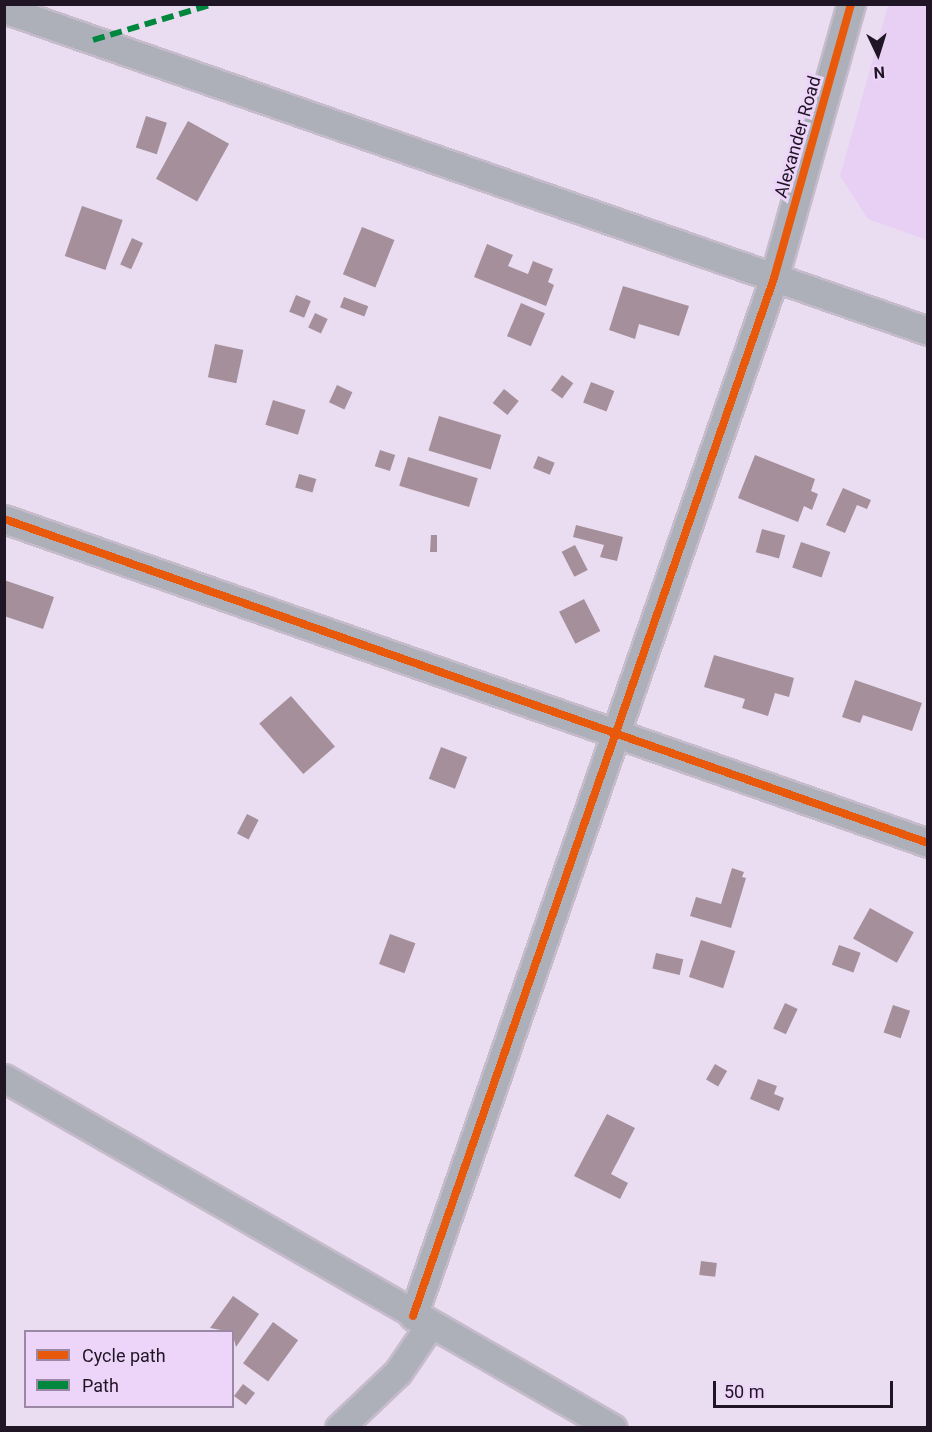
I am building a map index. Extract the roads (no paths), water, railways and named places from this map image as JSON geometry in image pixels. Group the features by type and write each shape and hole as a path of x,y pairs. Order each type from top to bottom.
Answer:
{"street":[{"name":"Alexander Road","path":"339,1428 398,1372 422,1321 616,733 774,278 851,4"},
{"path":"4,9 927,331"},
{"path":"4,519 927,843"},
{"path":"4,1078 422,1321 613,1428"}]}
